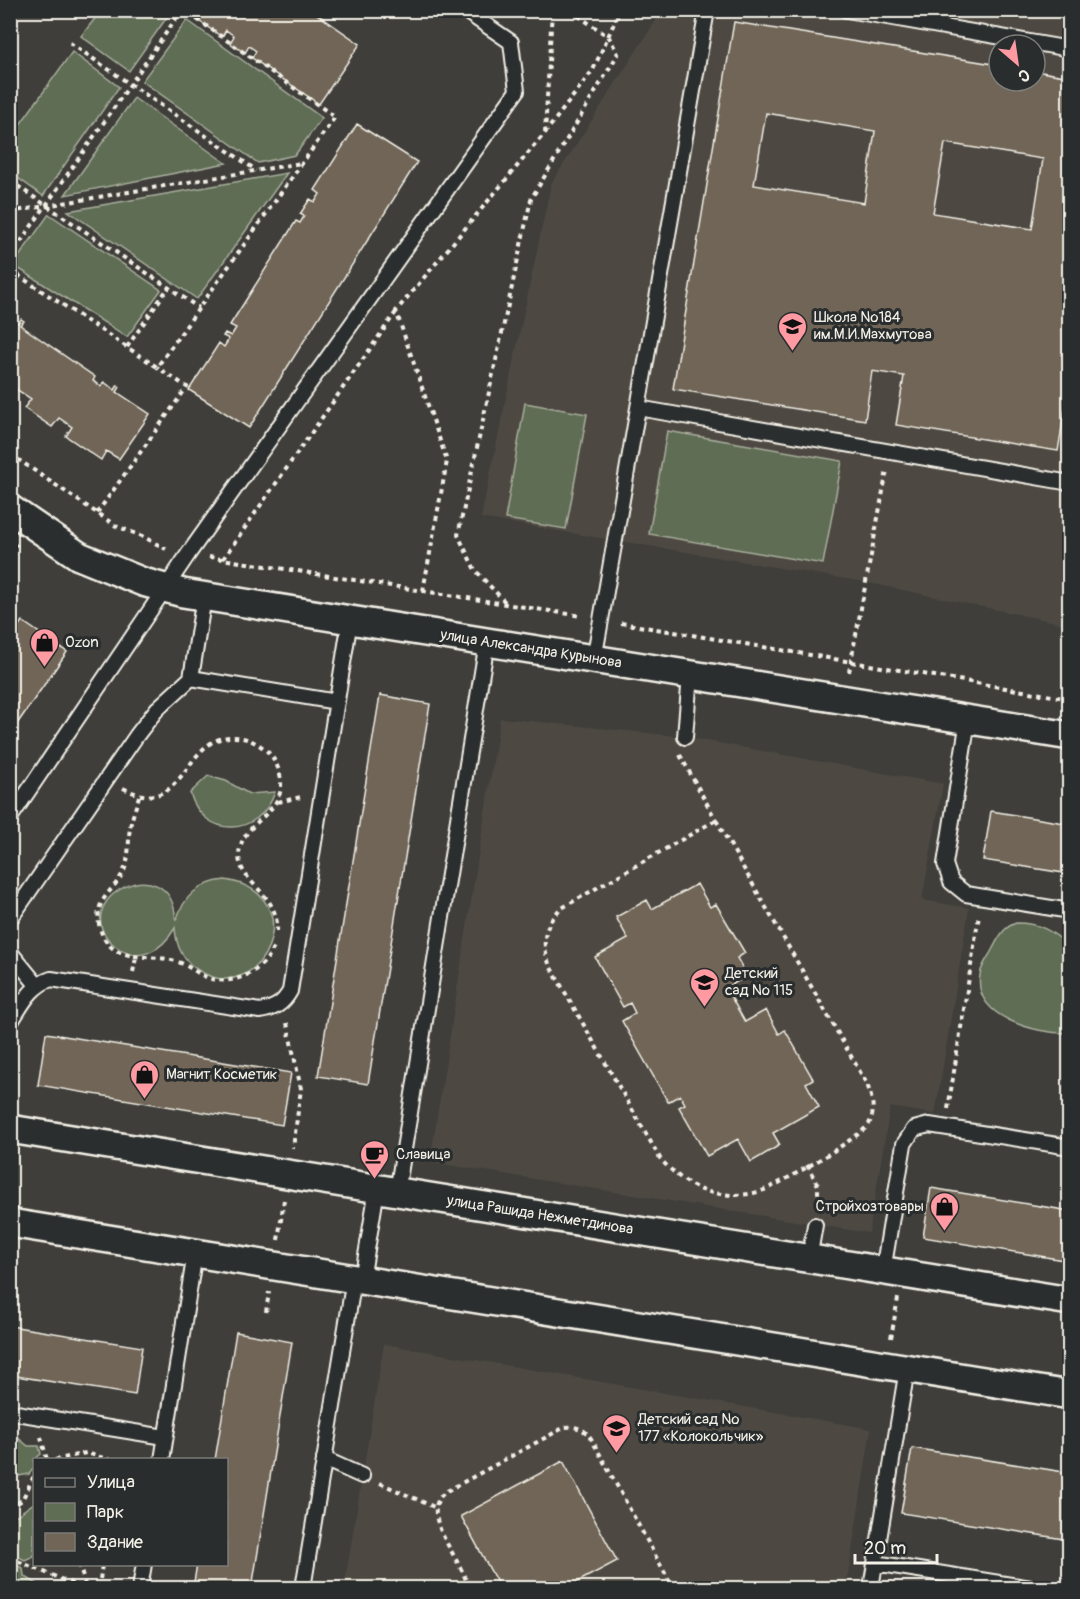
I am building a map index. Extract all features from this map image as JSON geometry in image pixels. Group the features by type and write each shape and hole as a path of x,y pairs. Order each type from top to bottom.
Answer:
{"street":[{"name":"улица Александра Курынова","path":"10,509 79,556 110,570 166,589 350,621 1070,736"},
{"name":"улица Рашида Нежметдинова","path":"10,1129 1070,1301"},
{"path":"10,1223 1070,1395"}],"lane":[{"path":"10,818 189,553 517,91 511,42 464,10"},
{"path":"594,660 707,10"},
{"path":"847,10 1070,49"},
{"path":"638,408 1070,483"},
{"path":"10,919 147,721 191,678 204,597"},
{"path":"10,1023 36,985 57,978 260,1011 270,1010 282,1002 290,991 350,621"},
{"path":"303,1588 324,1458 358,1279 387,1190 487,642"},
{"path":"685,737 690,675"},
{"path":"191,678 337,702"},
{"path":"968,720 945,864 947,873 957,889 966,894 1070,911"},
{"path":"10,952 36,985"},
{"path":"884,1271 904,1144 908,1135 921,1126 945,1127 1070,1147"},
{"path":"809,1259 815,1225"},
{"path":"162,1458 195,1253"},
{"path":"871,1588 907,1369"},
{"path":"10,1412 165,1437"},
{"path":"324,1458 362,1476"},
{"path":"875,1563 1031,1588"},
{"path":"140,1588 144,1566"}],"path":[{"path":"10,257 183,10 334,117 157,367"},
{"path":"545,133 552,10"},
{"path":"506,603 475,570 458,536 531,199 618,54 609,37 570,10"},
{"path":"223,560 396,311 545,133 593,70 620,10"},
{"path":"70,43 256,170"},
{"path":"10,212 302,163"},
{"path":"10,181 199,308"},
{"path":"10,270 187,387 97,513"},
{"path":"127,347 168,288"},
{"path":"396,311 447,461 423,591"},
{"path":"845,700 890,452"},
{"path":"10,454 124,531 142,536 165,549 506,603 850,664 1070,699"},
{"path":"106,780 139,796 157,794 172,786 186,774 197,754 216,740 240,737 258,744 272,756 281,778 278,802 267,815 250,828 241,842 239,852 244,872 265,894 275,913 276,941 270,954 249,974 216,980 173,960 145,959 124,954 108,942 100,926 100,905 104,895 124,871 129,852 132,817 139,796"},
{"path":"685,737 679,740 681,757 867,1084 873,1100 873,1113 861,1134 763,1190 735,1195 704,1190 677,1176 661,1160 545,953 547,927 560,909 716,820"},
{"path":"945,1127 982,897"},
{"path":"281,1221 301,1089 297,1059 282,1002"},
{"path":"807,1165 819,1193 815,1225"},
{"path":"468,1588 467,1577 436,1520 434,1507 438,1499 447,1491 565,1427 579,1428 592,1440 673,1588"},
{"path":"64,1458 86,1453 104,1458"},
{"path":"362,1476 434,1507"},
{"path":"10,1508 22,1500 33,1478"},
{"path":"10,1558 85,1588"},
{"path":"80,1566 85,1588"},
{"path":"99,1588 102,1566"}],"shaded area":[{"name":"Школа №184 им.М.И.Махмутова","path":"662,11 1069,11 1069,625 865,582 481,518 551,184"},
{"name":"Детский сад № 115","path":"500,718 685,737 943,784 922,900 969,908 935,1114 890,1107 869,1233 430,1162"},
{"name":"Детский сад № 177 «Колокольчик»","path":"384,1344 871,1429 846,1588 344,1588"}],"green space":[{"path":"101,11 166,11 170,13 129,71 81,36"},
{"path":"187,20 322,118 295,155 258,163 142,81"},
{"path":"72,52 119,87 43,196 11,173 11,137"},
{"path":"134,98 226,163 65,195"},
{"path":"287,173 197,299 68,211"},
{"path":"49,214 161,290 127,337 13,265"},
{"path":"525,403 587,414 566,529 505,519"},
{"path":"667,431 842,461 823,564 649,534"},
{"path":"208,776 226,781 249,794 275,792 268,807 257,818 232,827 219,825 207,819 197,808 190,793"},
{"path":"225,880 252,889 267,905 272,925 269,946 258,963 242,975 221,979 198,970 181,952 175,928 164,943 141,954 124,952 115,946 102,929 101,912 110,898 124,887 141,883 157,885 170,898 176,921 183,904 193,892 207,884"},
{"path":"1016,923 1032,924 1045,929 1069,946 1069,1033 1056,1033 1025,1026 997,1013 986,1002 981,990 982,968 1001,934"},
{"path":"11,1432 28,1446 39,1446 41,1454 33,1458 33,1469 29,1474 19,1476 11,1471"},
{"path":"33,1504 33,1556 25,1560 11,1553 11,1515 17,1515"},
{"path":"11,1563 23,1568 24,1576 44,1588 11,1588"}],"building":[{"path":"183,10 311,10 360,44 319,104 252,58 256,51 249,46 245,53 230,43 234,36 226,30 222,37"},
{"path":"734,22 987,63 987,93 1047,93 1047,73 1070,77 1070,378 1058,451 896,425 904,376 872,371 865,420 673,389","holes":["766,113 875,131 864,203 754,185","945,143 1043,159 1032,229 933,213"]},
{"path":"357,124 417,162 249,428 189,390 219,343 224,347 229,339 223,336 225,333 231,336 236,328 230,325 296,221 300,223 304,216 300,214 310,199 315,202 320,194 315,190"},
{"path":"10,318 18,323 21,319 24,321 20,325 95,377 93,381 101,386 104,382 115,390 118,385 120,387 117,392 150,414 119,459 106,451 101,460 66,436 72,427 59,418 52,427 24,408 31,399 10,385"},
{"path":"22,621 67,652 10,734 10,638"},
{"path":"380,695 430,704 368,1084 318,1076"},
{"path":"991,811 1070,824 1070,874 983,860"},
{"path":"697,884 710,907 716,904 745,953 737,958 747,976 726,988 745,1022 766,1010 779,1034 785,1030 813,1079 806,1083 819,1107 773,1133 780,1145 751,1162 738,1139 707,1156 679,1107 685,1104 680,1095 668,1102 622,1021 635,1013 630,1003 623,1007 595,957 628,939 616,917 647,900 652,909"},
{"path":"46,1033 291,1073 282,1125 38,1085"},
{"path":"931,1188 1070,1211 1070,1261 923,1237"},
{"path":"10,1326 142,1347 135,1395 10,1375"},
{"path":"236,1332 292,1342 252,1588 193,1588 197,1566 228,1566 228,1458 215,1458"},
{"path":"912,1448 1070,1473 1070,1540 901,1513"},
{"path":"563,1461 617,1561 566,1588 500,1588 461,1516"}],"place":[{"name":"Школа №184 им.М.И.Махмутова","path":"793,352"},
{"name":"Ozon","path":"44,668"},
{"name":"Детский сад № 115","path":"704,1008"},
{"name":"Магнит Косметик","path":"145,1100"},
{"name":"Славица","path":"375,1180"},
{"name":"Стройхозтовары","path":"945,1232"},
{"name":"Детский сад № 177 «Колокольчик»","path":"617,1454"}]}
